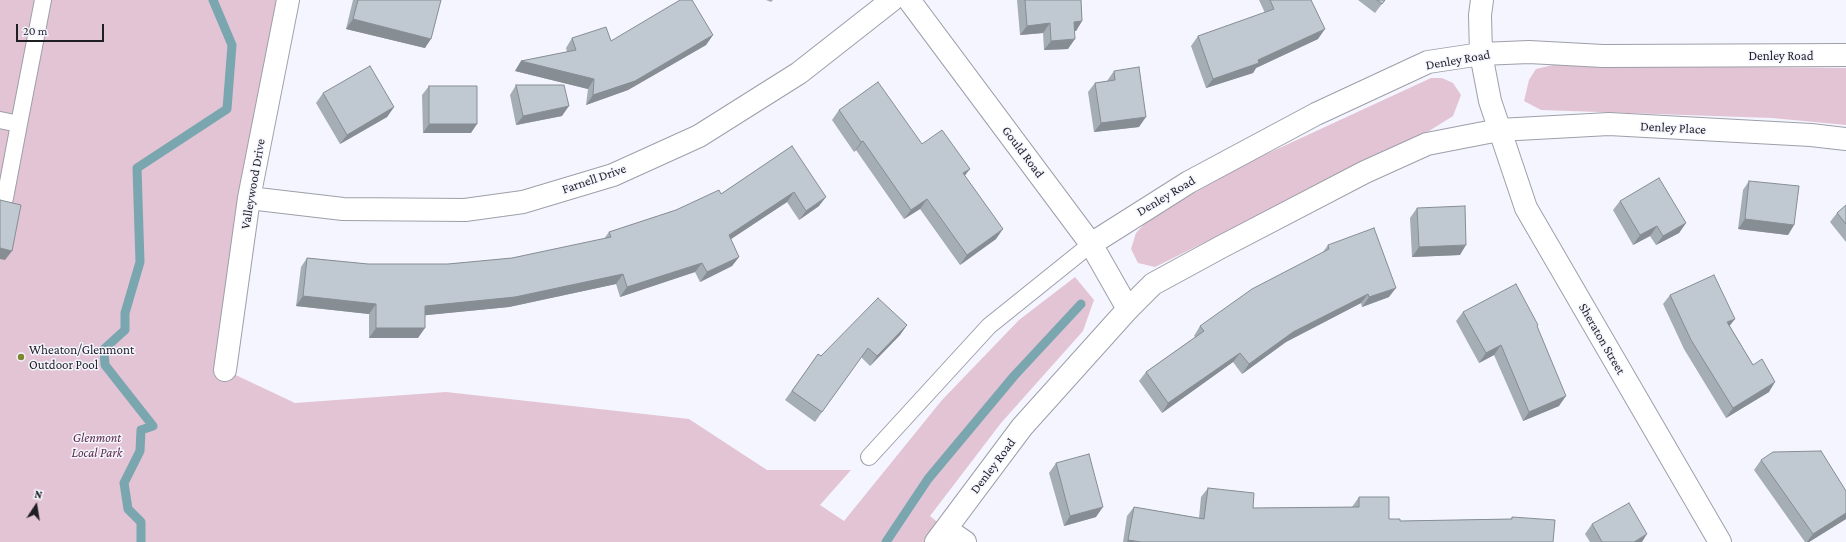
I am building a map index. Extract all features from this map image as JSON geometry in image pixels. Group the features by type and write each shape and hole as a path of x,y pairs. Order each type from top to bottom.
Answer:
{"street":[{"name":"Valleywood Drive","path":"225,370 249,198 288,0"},
{"name":"Farnell Drive","path":"249,198 343,209 465,210 524,202 613,175 699,136 799,72 892,0"},
{"name":"Gould Road","path":"910,0 1091,244 1128,309"},
{"name":"Sheraton Street","path":"1482,0 1480,14 1481,54 1490,102 1526,208 1720,542"},
{"name":"Denley Road","path":"1091,244 1189,182 1316,114 1428,62 1481,54 1529,52 1603,56 1846,56"},
{"name":"Denley Place","path":"1500,130 1609,124 1812,135 1846,140"},
{"name":"Denley Road","path":"941,535 1022,427 1128,309 1153,284 1365,172 1426,144 1500,130"},
{"path":"941,535 964,542"}],"lane":[{"path":"0,200 5,198 43,0"},
{"path":"0,120 19,124"},
{"path":"869,457 989,326 1091,244"}],"green space":[{"name":"Glenmont Local Park","path":"0,0 288,0 225,370 295,403 446,392 689,419 767,470 851,470 820,505 844,521 942,400 1019,320 1075,277 1094,300 1083,331 1001,423 930,516 946,529 936,542 0,542"},
{"path":"1553,65 1846,68 1846,125 1772,118 1541,110 1524,101 1529,80 1536,69"},
{"path":"1431,78 1442,78 1453,83 1461,95 1453,116 1429,131 1155,267 1138,263 1131,249 1136,233 1150,218 1247,163"}],"building":[{"path":"358,0 441,0 431,39 353,19"},
{"path":"680,0 692,0 713,35 635,81 593,95 594,79 521,61 576,50 572,38 606,27 611,41"},
{"path":"1025,0 1081,0 1082,21 1074,22 1075,39 1051,41 1050,23 1027,26"},
{"path":"1270,0 1311,0 1325,29 1258,60 1259,63 1213,79 1198,36 1274,9"},
{"path":"1377,0 1385,0 1382,4"},
{"path":"370,66 394,107 347,135 323,93"},
{"path":"1139,67 1146,117 1101,123 1095,83 1115,80 1114,71"},
{"path":"878,82 922,144 942,130 970,169 963,173 1003,229 967,255 927,199 911,210 863,141 861,142 839,110"},
{"path":"516,85 564,85 569,106 523,116"},
{"path":"429,86 477,86 477,124 429,124"},
{"path":"792,146 826,197 806,211 794,192 729,235 739,257 707,272 702,263 627,287 623,274 515,297 425,306 425,328 376,328 376,304 303,296 307,258 368,264 448,264 512,258 611,237 609,232 676,210 719,190 721,194"},
{"path":"1659,178 1686,223 1663,236 1657,226 1640,235 1620,201"},
{"path":"1749,181 1799,186 1794,225 1745,219"},
{"path":"0,200 21,205 12,251 0,248"},
{"path":"1846,205 1846,224 1837,213"},
{"path":"1465,206 1466,245 1419,247 1417,208"},
{"path":"1374,228 1396,288 1369,297 1368,294 1293,332 1249,364 1240,353 1168,403 1146,372 1204,331 1200,326 1252,289 1329,249 1328,245"},
{"path":"1714,275 1735,319 1727,322 1753,365 1762,359 1775,382 1733,408 1691,340 1670,295"},
{"path":"1516,284 1538,325 1537,326 1566,396 1529,412 1501,345 1486,353 1463,312"},
{"path":"878,298 907,325 877,356 868,348 822,412 792,391 818,354 821,356"},
{"path":"1821,451 1846,491 1846,513 1813,534 1761,460 1773,452"},
{"path":"1089,454 1103,507 1070,516 1056,463"},
{"path":"1208,488 1254,493 1253,508 1359,507 1359,497 1389,497 1389,519 1400,519 1400,521 1512,519 1512,517 1555,520 1553,542 1141,542 1128,540 1134,507 1204,519"},
{"path":"1629,503 1647,534 1634,542 1602,542 1592,524"}],"waterway":[{"path":"141,542 141,522 128,509 124,483 140,451 141,430 153,426 105,365 104,349 125,330 125,313 140,262 137,168 227,109 232,45 213,0"},
{"path":"886,542 928,479 1014,376 1081,304"}],"place":[{"name":"Wheaton/Glenmont Outdoor Pool","path":"21,357"}]}
